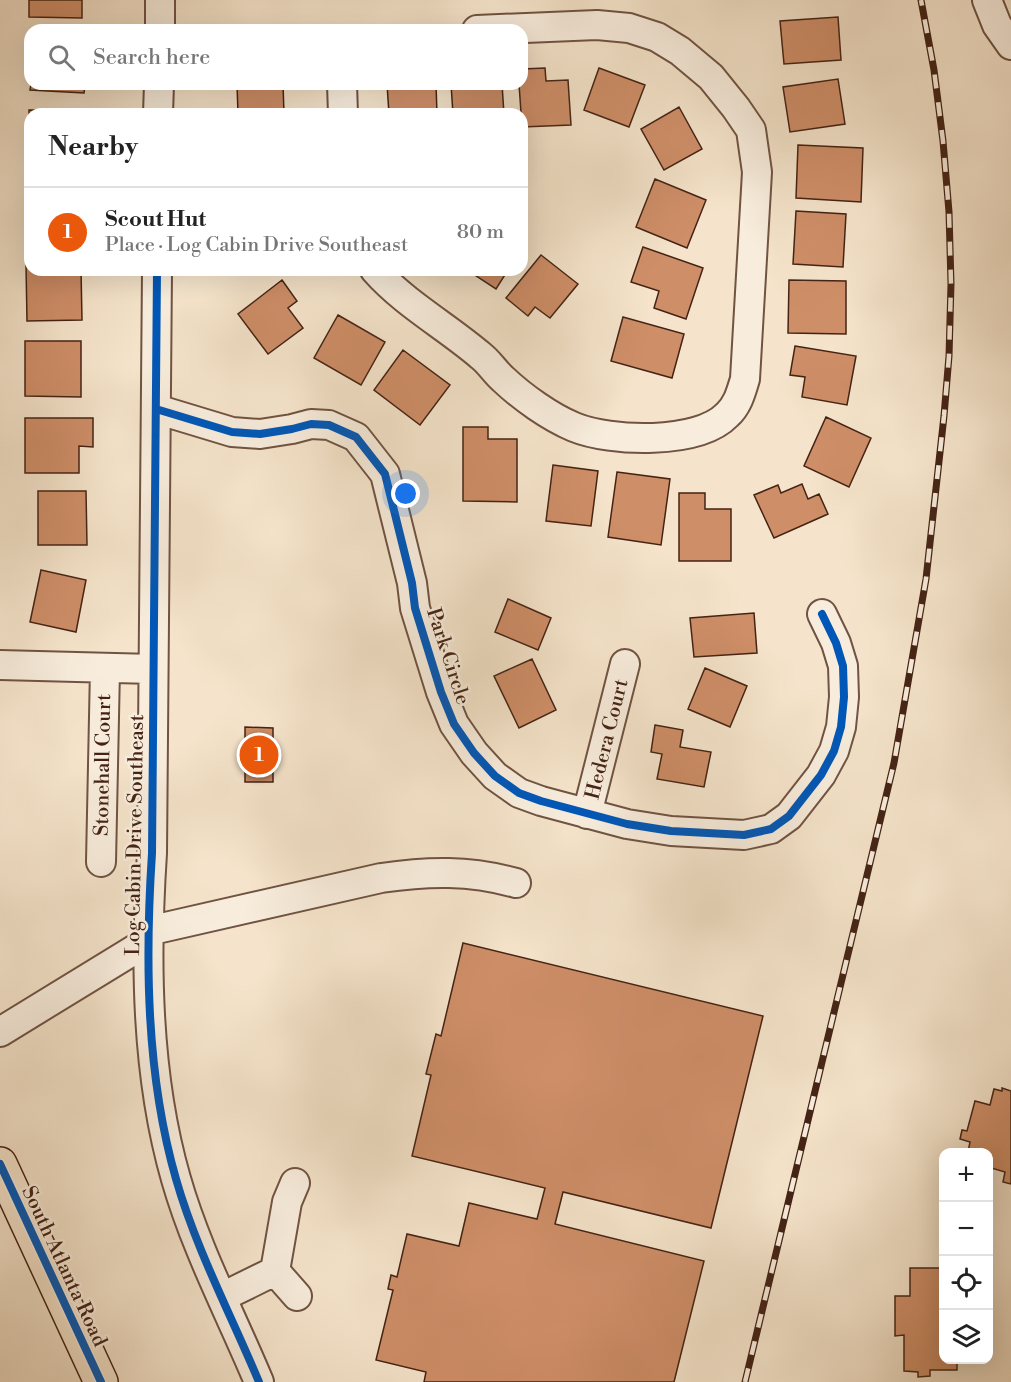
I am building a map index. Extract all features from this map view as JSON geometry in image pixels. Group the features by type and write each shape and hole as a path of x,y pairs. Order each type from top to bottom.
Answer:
{"main road":[{"name":"South Atlanta Road","path":"0,1164 101,1382"}],"street":[{"path":"160,0 160,24"},
{"path":"987,0 997,25 1011,45"},
{"path":"380,276 411,303 482,356 501,378 526,399 574,427 605,435 648,437 682,435 708,427 727,416 739,399 745,379 757,172 751,130 711,77 680,51 657,37 629,28 597,25 528,28"},
{"path":"158,108 159,90"},
{"path":"342,90 343,108"},
{"name":"Log Cabin Drive Southeast","path":"156,276 152,853 147,936 152,1046 162,1112 176,1179 197,1238 259,1382"},
{"name":"Park Circle","path":"156,409 232,432 260,434 311,424 329,425 356,438 385,474 412,583 415,608 441,692 454,724 474,753 495,776 519,793 541,801 627,824 671,831 744,835 771,829 789,816 821,775 834,751 841,727 844,698 843,666 837,643 822,614"},
{"name":"Hedera Court","path":"587,814 625,664"},
{"path":"0,665 153,669"},
{"name":"Stonehall Court","path":"100,862 105,669"},
{"path":"0,1032 147,936 381,878 452,872 489,875 516,883"},
{"path":"275,1271 287,1202 295,1183"},
{"path":"222,1297 275,1271"},
{"path":"275,1271 297,1296"}],"building":[{"path":"29,0 82,0 82,18 29,17"},
{"path":"838,17 841,60 784,64 780,21"},
{"path":"545,68 546,81 568,80 571,125 528,127 528,108 521,108 519,90 528,90 528,69"},
{"path":"599,68 645,85 629,127 584,110"},
{"path":"838,79 845,124 790,132 783,87"},
{"path":"30,90 84,90 84,93"},
{"path":"237,90 283,90 284,108 238,108"},
{"path":"387,90 436,90 437,108 389,108"},
{"path":"451,90 502,90 504,108 453,108"},
{"path":"679,107 702,149 664,170 641,129"},
{"path":"798,145 863,148 861,202 796,198"},
{"path":"655,179 706,200 687,248 636,227"},
{"path":"796,211 846,214 843,267 793,264"},
{"path":"643,247 703,268 686,319 654,308 659,291 631,282"},
{"path":"541,255 578,284 550,318 535,307 528,316 506,298 524,276 528,276 528,271"},
{"path":"26,276 81,276 82,320 27,321"},
{"path":"476,276 504,276 496,289"},
{"path":"282,280 297,301 288,308 303,328 268,354 238,314"},
{"path":"789,280 846,281 846,334 788,333"},
{"path":"338,315 385,342 361,385 314,358"},
{"path":"623,317 684,334 672,378 611,361"},
{"path":"25,341 81,341 81,397 25,396"},
{"path":"795,346 856,356 847,405 802,397 805,377 790,375"},
{"path":"403,350 450,385 420,425 374,390"},
{"path":"826,417 871,438 849,487 804,466"},
{"path":"25,418 93,418 93,447 79,446 79,473 25,473"},
{"path":"463,427 488,427 488,439 517,439 517,502 463,501"},
{"path":"553,465 598,471 591,526 546,521"},
{"path":"617,472 670,479 661,545 608,537"},
{"path":"802,484 808,499 819,494 828,514 774,538 754,495 778,485 781,493"},
{"path":"38,491 86,491 87,545 38,545"},
{"path":"679,493 705,493 705,509 731,509 731,561 679,561"},
{"path":"41,570 86,580 76,632 30,622"},
{"path":"508,599 551,618 538,650 495,632"},
{"path":"754,613 757,653 694,657 690,618"},
{"path":"532,659 556,710 519,728 494,676"},
{"path":"705,668 747,686 730,727 688,709"},
{"path":"655,725 683,730 680,747 711,752 704,787 657,779 662,754 651,752"},
{"path":"245,727 273,728 273,782 245,782"},
{"path":"463,943 763,1016 711,1228 563,1192 555,1224 704,1261 674,1382 424,1382 426,1372 376,1360 393,1290 388,1289 391,1275 397,1277 407,1234 459,1246 469,1203 537,1219 545,1188 412,1156 431,1075 426,1074 436,1034 441,1036"},
{"path":"1002,1088 1011,1091 1011,1184 1003,1182 1005,1172 993,1168 993,1148 969,1148 970,1142 960,1139 962,1130 967,1131 975,1101 990,1105 994,1089 1002,1091"},
{"path":"910,1268 939,1268 939,1364 957,1364 957,1370 930,1370 930,1376 918,1377 918,1372 904,1371 904,1335 895,1336 895,1296 910,1296"}],"railway":[{"path":"745,1382 894,763 926,579 944,416 949,356 951,284 949,212 943,141 934,70 921,0"}],"cycle path":[{"path":"157,276 152,853 149,934 153,1058 166,1140 184,1205 193,1231 259,1382"},
{"path":"156,409 232,432 260,434 311,424 329,425 356,437 385,474 412,583 415,608 441,692 454,724 474,753 495,776 519,793 541,801 627,824 671,831 744,835 771,829 789,816 821,775 834,751 841,727 844,697 843,666 836,643 822,614"},
{"path":"0,1164 101,1382"}],"place":[{"name":"Scout Hut","path":"259,755"}]}
